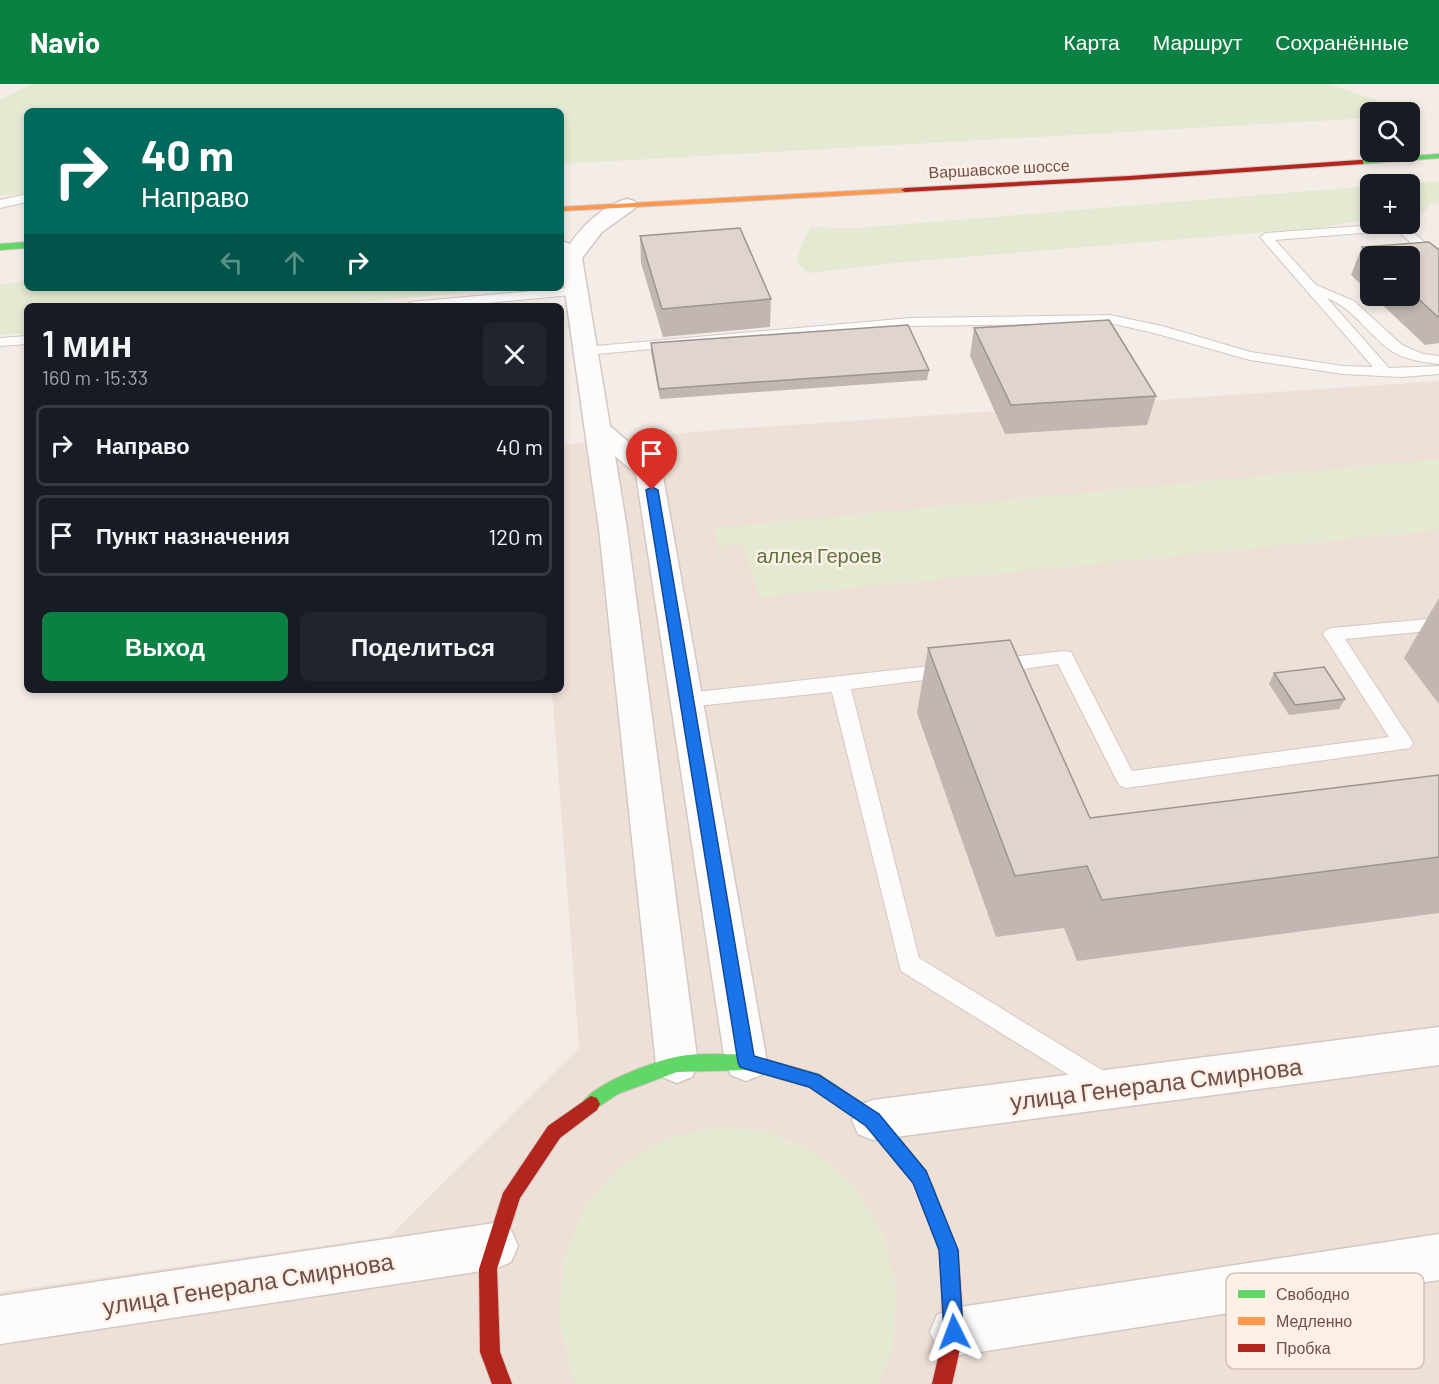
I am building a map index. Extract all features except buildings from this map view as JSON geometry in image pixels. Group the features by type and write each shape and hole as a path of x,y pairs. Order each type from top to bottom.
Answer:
{"main road":[{"name":"Варшавское шоссе","path":"564,209 1117,178 1439,156"},
{"path":"0,247 24,245"},
{"path":"502,1384 490,1352 488,1269 512,1193 554,1132 612,1088 678,1064 746,1062 813,1080 873,1120 920,1177 949,1250 954,1332 942,1384"}],"street":[{"path":"627,205 595,225 566,253 576,291 613,529 678,1064"},
{"path":"597,428 649,471 746,1062"},
{"path":"613,529 658,527"},
{"name":"улица Генерала Смирнова","path":"873,1120 1439,1046"},
{"name":"улица Генерала Смирнова","path":"0,1320 495,1246"},
{"path":"1336,1273 1439,1257"},
{"path":"954,1332 1226,1290"}],"lane":[{"path":"0,204 24,199"},
{"path":"1385,372 1266,237 1400,226 1436,258"},
{"path":"1310,287 1347,302 1392,346 1412,355 1439,360"},
{"path":"444,303 576,291"},
{"path":"585,351 910,322 1110,319 1157,329 1250,356 1343,370 1385,372 1439,370"},
{"path":"0,342 24,340"},
{"path":"687,700 1064,657 1126,780 1403,742 1332,634 1439,624"},
{"path":"840,684 909,964 1109,1088"}],"shaded area":[{"path":"1439,381 1439,1384 0,1384 0,1292 390,1236 579,1048 552,693 564,693 564,445 716,430"}],"green space":[{"path":"31,84 1330,84 1382,102 1360,102 1360,119 564,164 564,108 24,108 24,194 0,195 0,100"},
{"path":"1439,181 1439,203 1431,204 1420,213 1420,182"},
{"path":"1360,187 1360,220 1318,228 903,262 808,273 796,261 810,227 858,228"},
{"path":"24,281 24,291 464,291 353,303 24,303 24,333 0,335 0,285"},
{"name":"аллея Героев","path":"1439,459 1439,530 759,597 743,543 718,548 715,528"},
{"path":"716,1127 768,1131 816,1153 857,1189 884,1236 897,1292 892,1351 878,1384 576,1384 573,1380 559,1320 563,1261 584,1208 620,1166 665,1139"}],"traffic: fast":[{"path":"1420,157 1439,156"},
{"path":"0,247 24,245"},
{"path":"591,1104 612,1088 677,1064 746,1062 813,1080 873,1120 920,1177 926,1191"}],"traffic: slow":[{"path":"564,209 905,190"}],"traffic: jam":[{"path":"905,190 1360,162"},
{"path":"502,1384 490,1352 488,1269 512,1193 554,1132 591,1104"},
{"path":"926,1191 949,1250 954,1332 942,1384"}],"route":[{"path":"652,490 746,1062 813,1080 873,1120 920,1177 949,1250 954,1332"}]}
